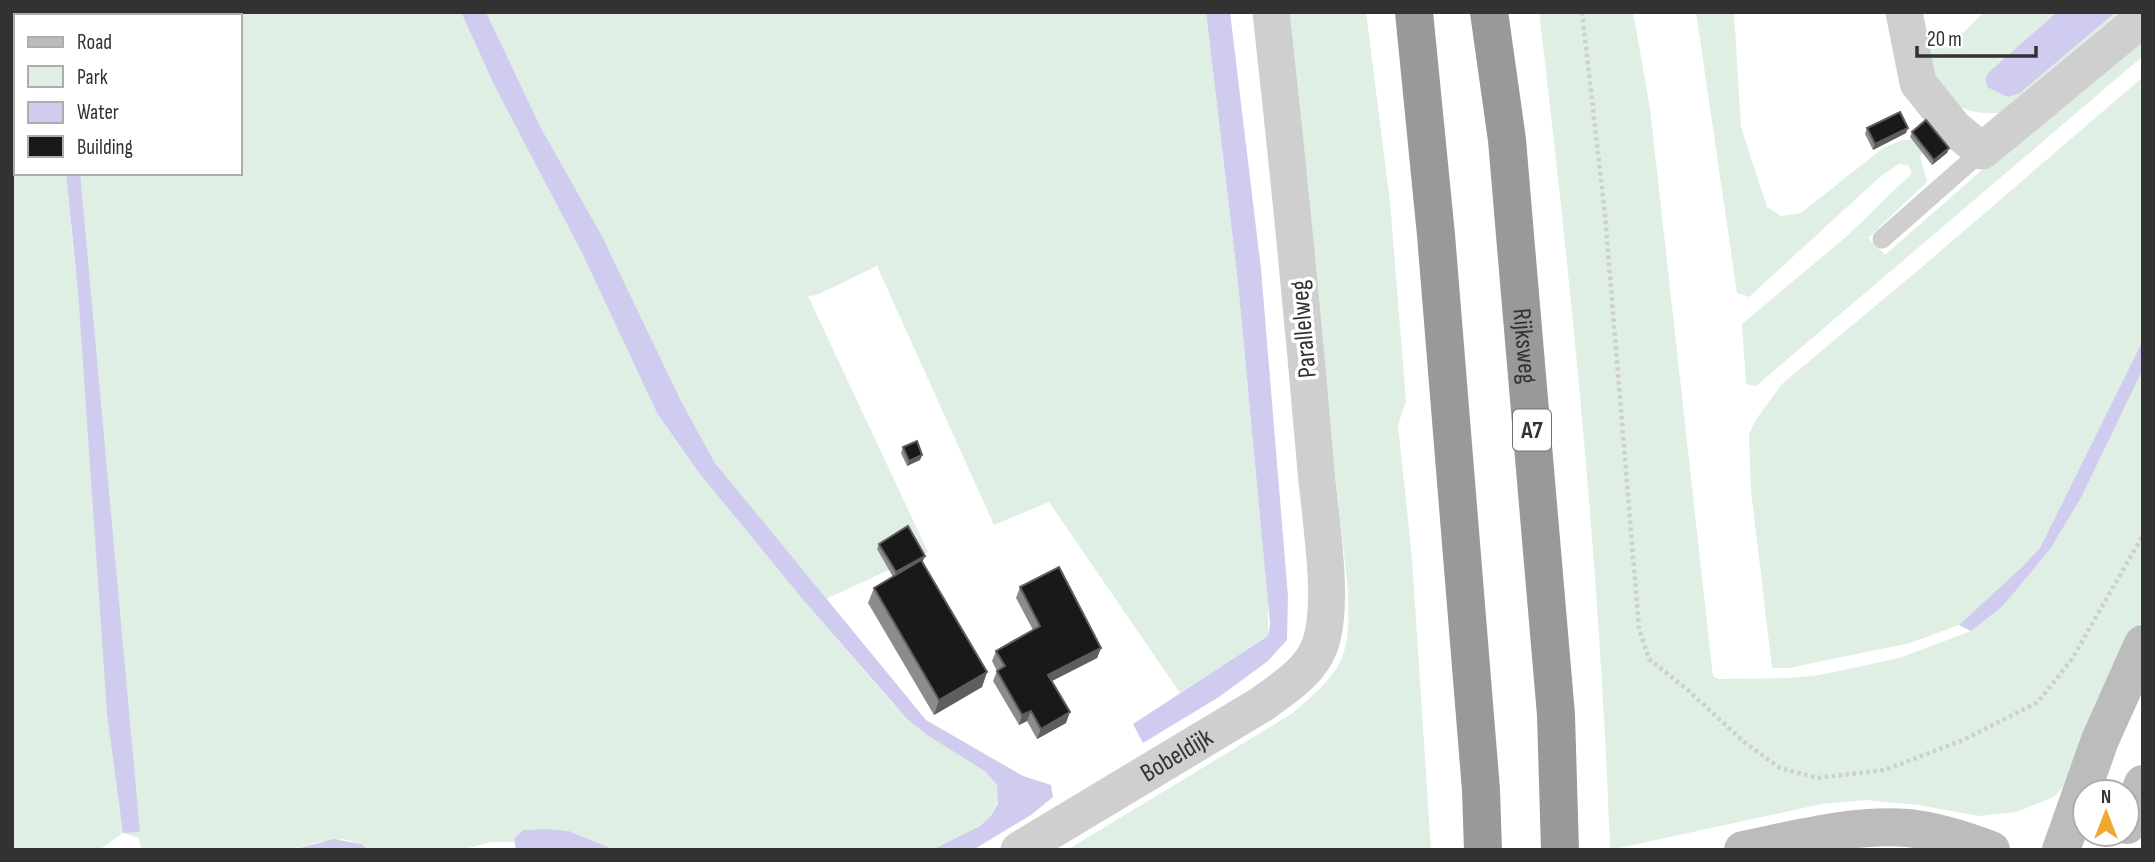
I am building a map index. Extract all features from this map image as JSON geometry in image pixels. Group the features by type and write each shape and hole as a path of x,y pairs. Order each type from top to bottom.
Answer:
{"highway":[{"path":"1414,12 1436,236 1481,790 1483,850"},
{"name":"Rijksweg","path":"1489,12 1507,141 1519,274 1556,715 1560,850"}],"street":[{"name":"Parallelweg","path":"1271,12 1303,313 1325,573 1326,614 1320,646"},
{"path":"1905,12 1918,83 1955,128 1982,151 2143,18"},
{"path":"2061,850 2100,740 2143,644"},
{"name":"Bobeldijk","path":"1019,850 1262,704 1309,666 1320,646"},
{"path":"1743,850 1830,832 1876,828 1930,832 1991,850"}],"lane":[{"path":"1882,239 1982,151"}],"path":[{"path":"1582,12 1605,215 1639,629 1648,659 1689,691 1744,742 1780,768 1817,778 1885,771 1963,740 2038,702 2073,659 2143,535"}],"green space":[{"path":"461,12 494,85 582,253 657,413 699,473 805,602 907,719 927,735 986,772 997,785 1000,796 991,816 980,826 932,850 615,850 569,831 551,829 514,839 514,842 491,842 460,850 369,850 361,844 343,839 318,842 291,850 141,850 139,838 123,833 99,850 12,850 12,80 14,175 66,175 76,275 74,175 242,175 242,14 68,14"},
{"path":"486,12 1206,12 1238,283 1268,602 1268,636 1180,693 1049,502 994,525 877,266 817,295 808,296 928,552 826,599 715,463 680,399 602,236 541,128"},
{"path":"1283,12 1366,12 1390,202 1406,401 1398,425 1412,558 1431,850 1067,850 1293,713 1334,672 1345,647 1348,632 1348,590"},
{"path":"1539,12 1633,12 1650,108 1713,676 1718,679 1820,675 1899,658 1971,631 2003,606 2050,548 2081,498 2143,369 2143,618 2120,665 2075,773 2054,797 2016,812 1979,816 1918,805 1866,800 1822,804 1610,850 1592,535 1563,221"},
{"path":"1696,12 1734,12 1741,127 1767,207 1781,216 1801,213 1883,148 1902,140 1916,140 1924,150 1920,156 1927,182 1868,238 1885,255 2030,128 2143,35 2143,56 1756,386 1746,384 1742,324 1847,236 1912,173 1908,165 1899,164 1881,176 1749,297 1737,293"},
{"path":"1984,12 2057,12 1985,78 1987,87 2020,93 2116,12 2133,12 2002,113 1989,113 1968,110 1952,100 1940,84 1924,47 1948,47"},
{"path":"2143,77 2143,340 2040,548 1959,625 1910,643 1789,668 1772,668 1751,491 1749,434 1757,418 1782,384"}],"water":[{"path":"461,12 486,12 541,128 602,236 680,399 715,463 926,720 1023,776 1051,785 1053,797 1031,815 973,850 932,850 980,826 991,816 998,803 997,785 986,772 927,735 907,719 805,602 699,473 657,413 582,253 494,85"},
{"path":"1206,12 1230,12 1261,269 1288,596 1287,640 1268,661 1219,697 1143,743 1133,724 1268,636 1270,624 1238,283"},
{"path":"2057,12 2116,12 2020,93 2008,97 1987,87 1985,78 1990,71"},
{"path":"14,27 14,80 12,80"},
{"path":"66,175 80,175 140,832 123,833 107,713 78,291"},
{"path":"2143,340 2143,369 2081,498 2050,549 2003,606 1971,631 1959,625 2040,548"},
{"path":"523,830 569,831 615,850 516,850 514,839"},
{"path":"334,839 361,844 369,850 291,850"}],"building":[{"path":"1900,112 1908,128 1875,144 1867,128"},
{"path":"1926,120 1949,148 1934,160 1912,132"},
{"path":"917,441 922,455 909,461 903,447"},
{"path":"908,526 925,556 896,572 879,544"},
{"path":"921,560 987,672 939,700 874,588"},
{"path":"1059,567 1101,648 1048,675 1070,712 1041,729 1031,711 1022,715 997,671 1005,666 996,651 1040,626 1020,587"}]}
